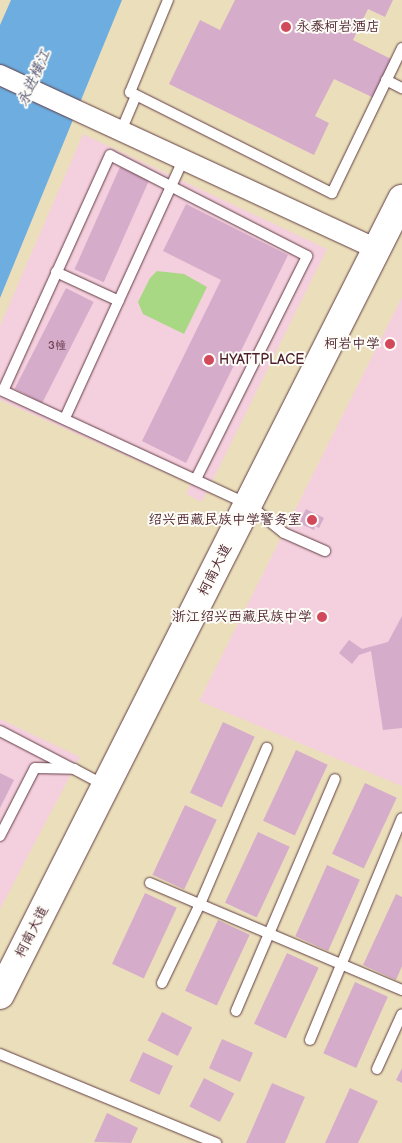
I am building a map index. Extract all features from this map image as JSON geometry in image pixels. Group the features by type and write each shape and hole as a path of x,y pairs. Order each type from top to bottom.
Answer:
{"main road":[{"name":"柯南大道","path":"0,995 402,201"}],"street":[{"path":"0,75 376,250"}],"lane":[{"path":"168,0 130,92 332,192 402,48"},
{"path":"386,80 402,88"},
{"path":"121,131 136,96"},
{"path":"196,479 307,256 110,155 3,390 248,504 284,533 325,552"},
{"path":"65,418 183,160"},
{"path":"56,272 118,301"},
{"path":"0,730 106,786"},
{"path":"162,983 200,904 266,748"},
{"path":"0,836 35,768 74,769"},
{"path":"236,1011 335,778"},
{"path":"310,1040 402,818"},
{"path":"150,883 402,990"},
{"path":"378,1069 402,1014"},
{"path":"0,1054 48,1076 216,1143"}],"shaded area":[{"path":"83,134 327,249 202,502 186,494 191,484 0,400 0,326"},
{"name":"浙江绍兴西藏民族中学","path":"402,297 402,786 199,701"},
{"path":"0,719 80,757 0,909"}],"green space":[{"path":"157,271 184,274 207,287 184,334 143,314 138,302 150,278"}],"water":[{"name":"永进横江","path":"11,0 122,0 0,298 0,25"}],"building":[{"path":"235,0 393,0 385,17 368,9 353,40 393,60 374,98 334,79 315,116 329,123 314,155 169,84 200,20 220,30"},
{"path":"120,167 149,180 104,282 74,269"},
{"name":"HYATTPLACE","path":"186,204 288,255 186,463 142,441 221,280 163,251"},
{"path":"66,288 94,302 42,403 15,389"},
{"name":"绍兴西藏民族中学警务室","path":"306,509 324,518 319,528 315,526 314,530 299,523"},
{"path":"402,616 402,728 383,730 371,651 359,655 352,664 339,653 349,640 362,649 388,642"},
{"path":"223,722 255,737 222,807 190,793"},
{"path":"296,750 328,765 295,835 263,821"},
{"path":"0,773 14,780 0,808"},
{"path":"365,783 397,798 364,868 332,854"},
{"path":"185,805 217,820 184,890 152,875"},
{"path":"258,832 290,847 257,917 225,903"},
{"path":"327,865 360,880 328,951 295,936"},
{"path":"145,893 177,908 144,978 112,964"},
{"path":"396,894 402,897 402,966 396,980 363,965"},
{"path":"218,920 250,935 217,1005 185,991"},
{"path":"287,953 319,968 286,1038 254,1024"},
{"path":"355,982 388,997 356,1068 323,1053"},
{"path":"162,1012 192,1027 178,1056 147,1041"},
{"path":"222,1039 253,1053 240,1082 209,1068"},
{"path":"143,1052 173,1066 159,1095 129,1081"},
{"path":"402,1068 402,1083 396,1080"},
{"path":"204,1078 234,1093 220,1122 189,1107"},
{"path":"272,1083 305,1097 285,1143 246,1143"},
{"path":"350,1088 378,1101 358,1143 325,1143"},
{"path":"107,1113 138,1128 131,1143 94,1142"}],"place":[{"name":"永泰柯岩酒店","path":"286,27"},
{"name":"柯岩中学","path":"390,344"},
{"name":"HYATTPLACE","path":"209,360"},
{"name":"绍兴西藏民族中学警务室","path":"312,520"},
{"name":"浙江绍兴西藏民族中学","path":"322,617"}]}
